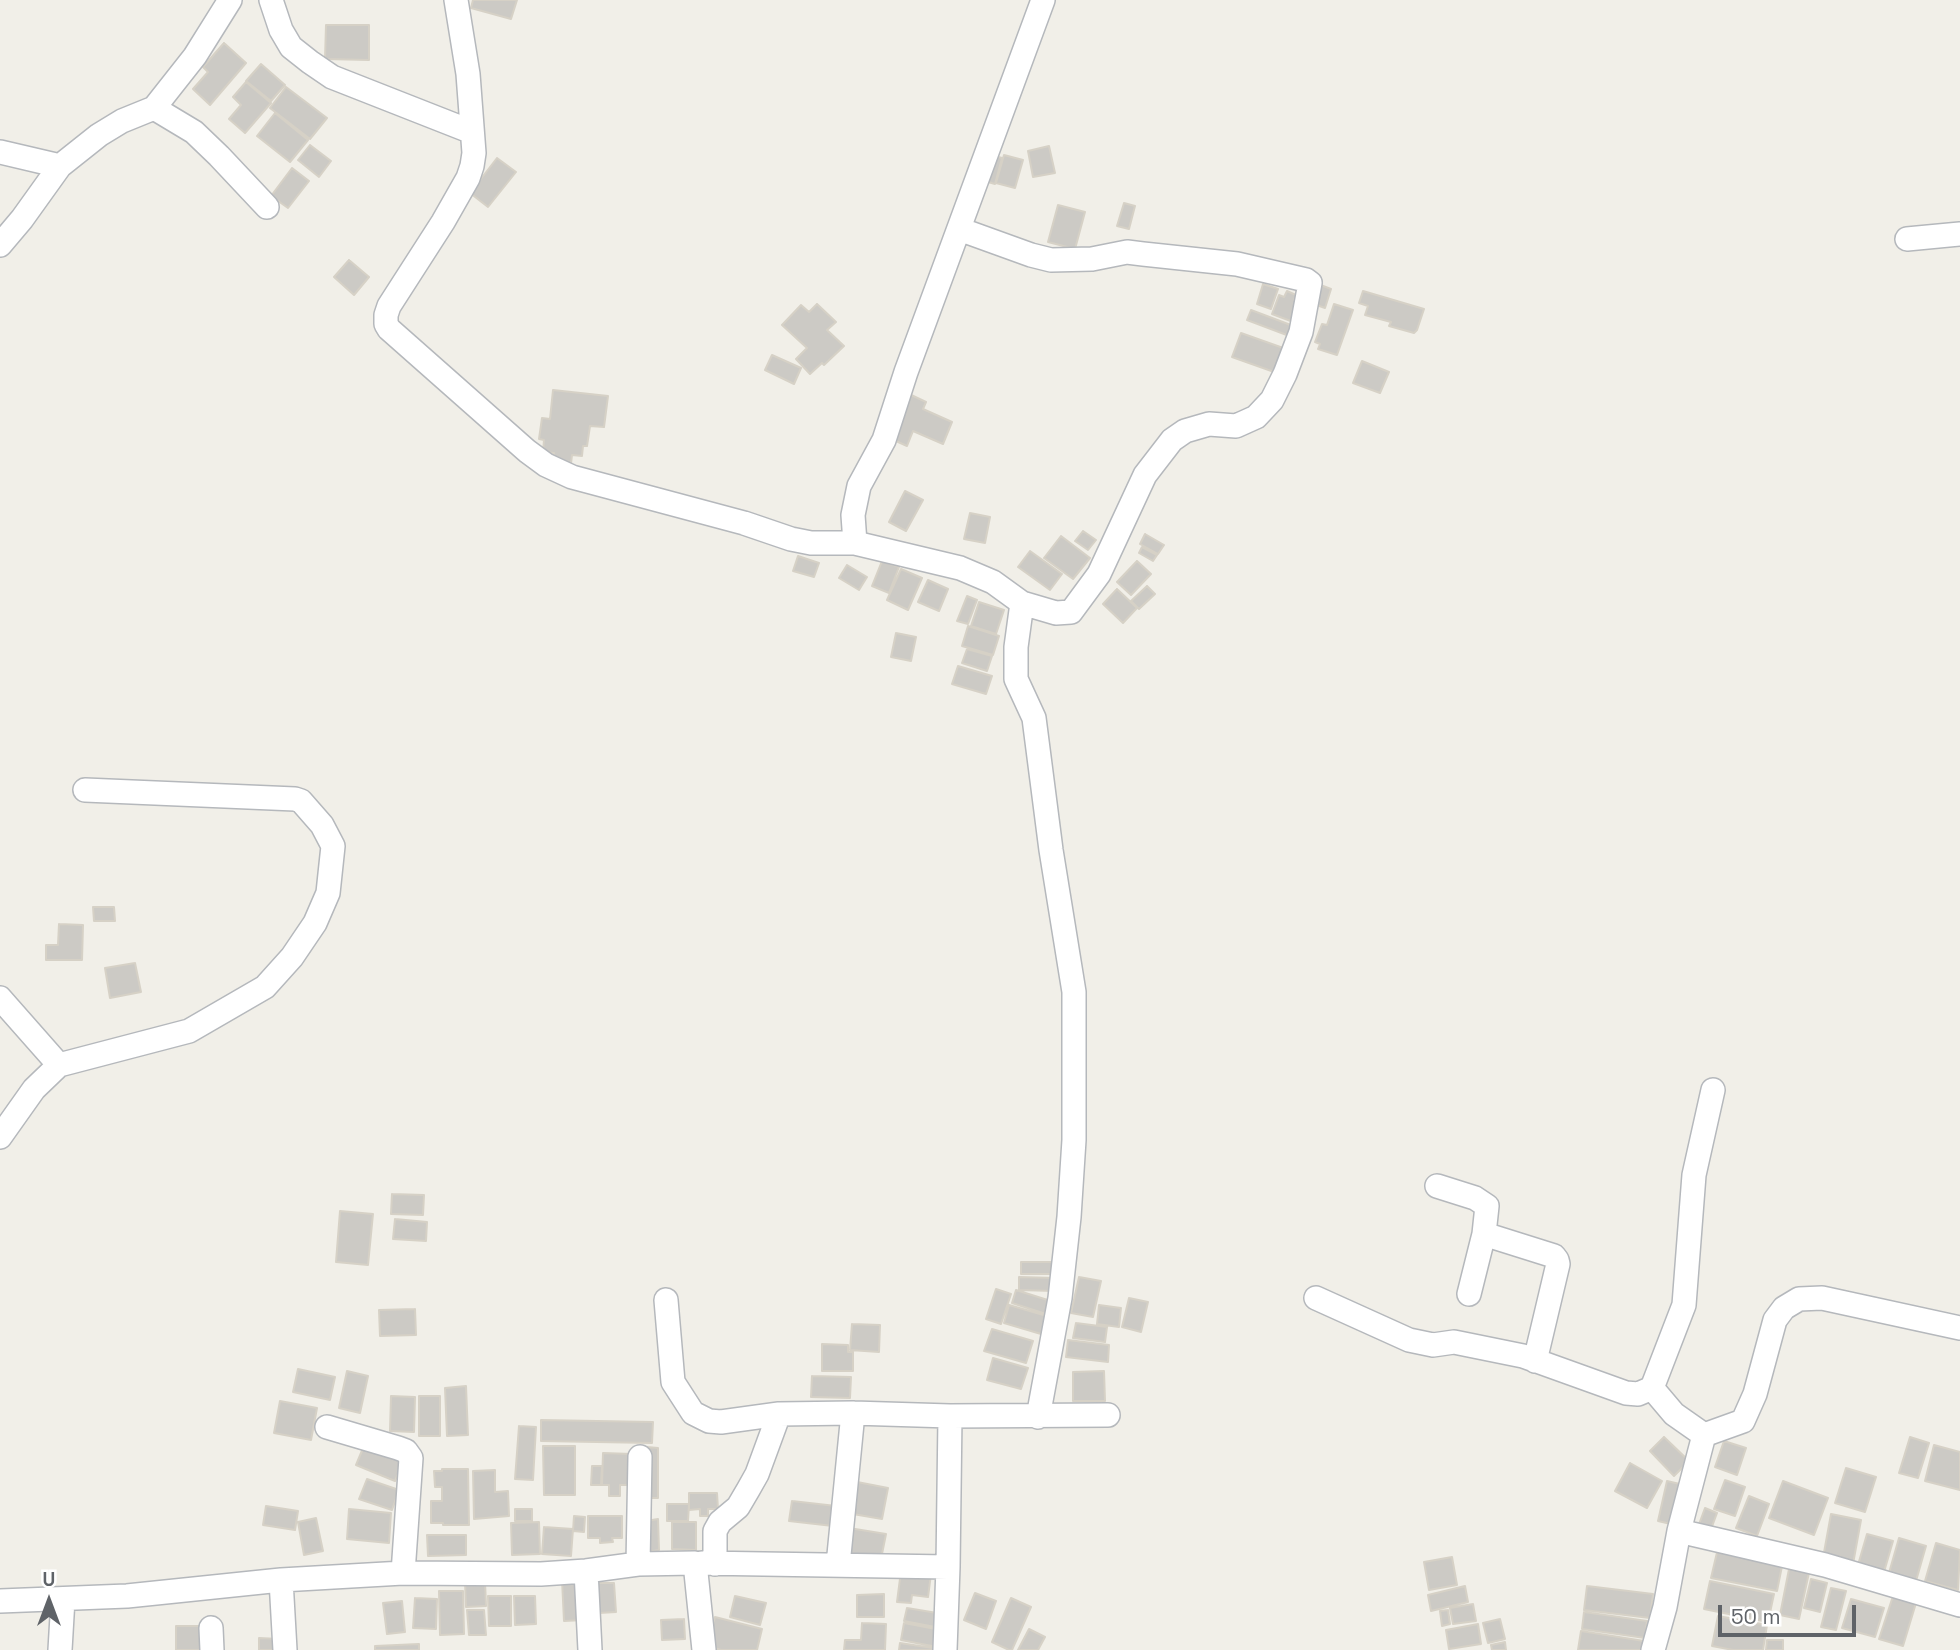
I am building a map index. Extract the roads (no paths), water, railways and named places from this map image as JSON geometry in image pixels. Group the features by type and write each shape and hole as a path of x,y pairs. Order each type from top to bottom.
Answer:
{"street":[{"path":"0,245 60,166 99,135 122,121 154,108 194,56 230,0"},
{"path":"271,0 281,30 291,47 332,77 472,132"},
{"path":"456,0 468,74 474,153 468,178 389,306 386,315 389,329 527,452 572,477 791,538 811,542 855,543 960,568 993,583 1022,603 1056,613 1071,612 1099,574 1145,475 1172,440 1185,432 1209,424 1236,426 1256,417 1272,400 1286,374 1301,331 1311,288 1306,280 1237,264 1127,253 1092,259 1051,260 959,229"},
{"path":"855,543 853,515 859,486 884,440 906,372 1043,0"},
{"path":"154,108 194,132 267,207"},
{"path":"0,152 60,166"},
{"path":"1907,239 1960,234"},
{"path":"1022,603 1016,647 1016,679 1034,718 1051,850 1074,992 1074,1140 1069,1217 1060,1298 1038,1417"},
{"path":"0,1137 34,1089 59,1065 189,1031 265,987 292,957 314,923 328,893 333,846 322,825 295,799 85,790"},
{"path":"0,998 59,1065"},
{"path":"1316,1298 1409,1340 1433,1345 1454,1342 1523,1356 1626,1393 1638,1394 1652,1388 1684,1305 1695,1175 1713,1090"},
{"path":"1437,1186 1475,1198 1487,1206 1484,1234 1469,1294"},
{"path":"1484,1234 1554,1256 1557,1260 1535,1361"},
{"path":"1704,1435 1743,1422 1755,1394 1775,1320 1784,1308 1799,1299 1822,1298 1960,1328"},
{"path":"666,1300 673,1381 693,1413 709,1422 779,1414 1038,1417 1108,1415"},
{"path":"1652,1388 1674,1414 1704,1435"},
{"path":"838,1565 853,1413"},
{"path":"704,1650 705,1563 715,1531 720,1522 738,1507 752,1482 779,1414"},
{"path":"945,1650 950,1416"},
{"path":"327,1427 398,1448 406,1451 411,1458 403,1573"},
{"path":"1653,1650 1665,1607 1679,1531 1704,1435"},
{"path":"638,1564 640,1457"},
{"path":"1679,1531 1825,1565 1960,1605"},
{"path":"0,1601 203,1589 281,1580 403,1573 541,1574 638,1564 948,1567"},
{"path":"586,1571 590,1650"},
{"path":"281,1580 285,1650"},
{"path":"60,1650 63,1599"}]}
